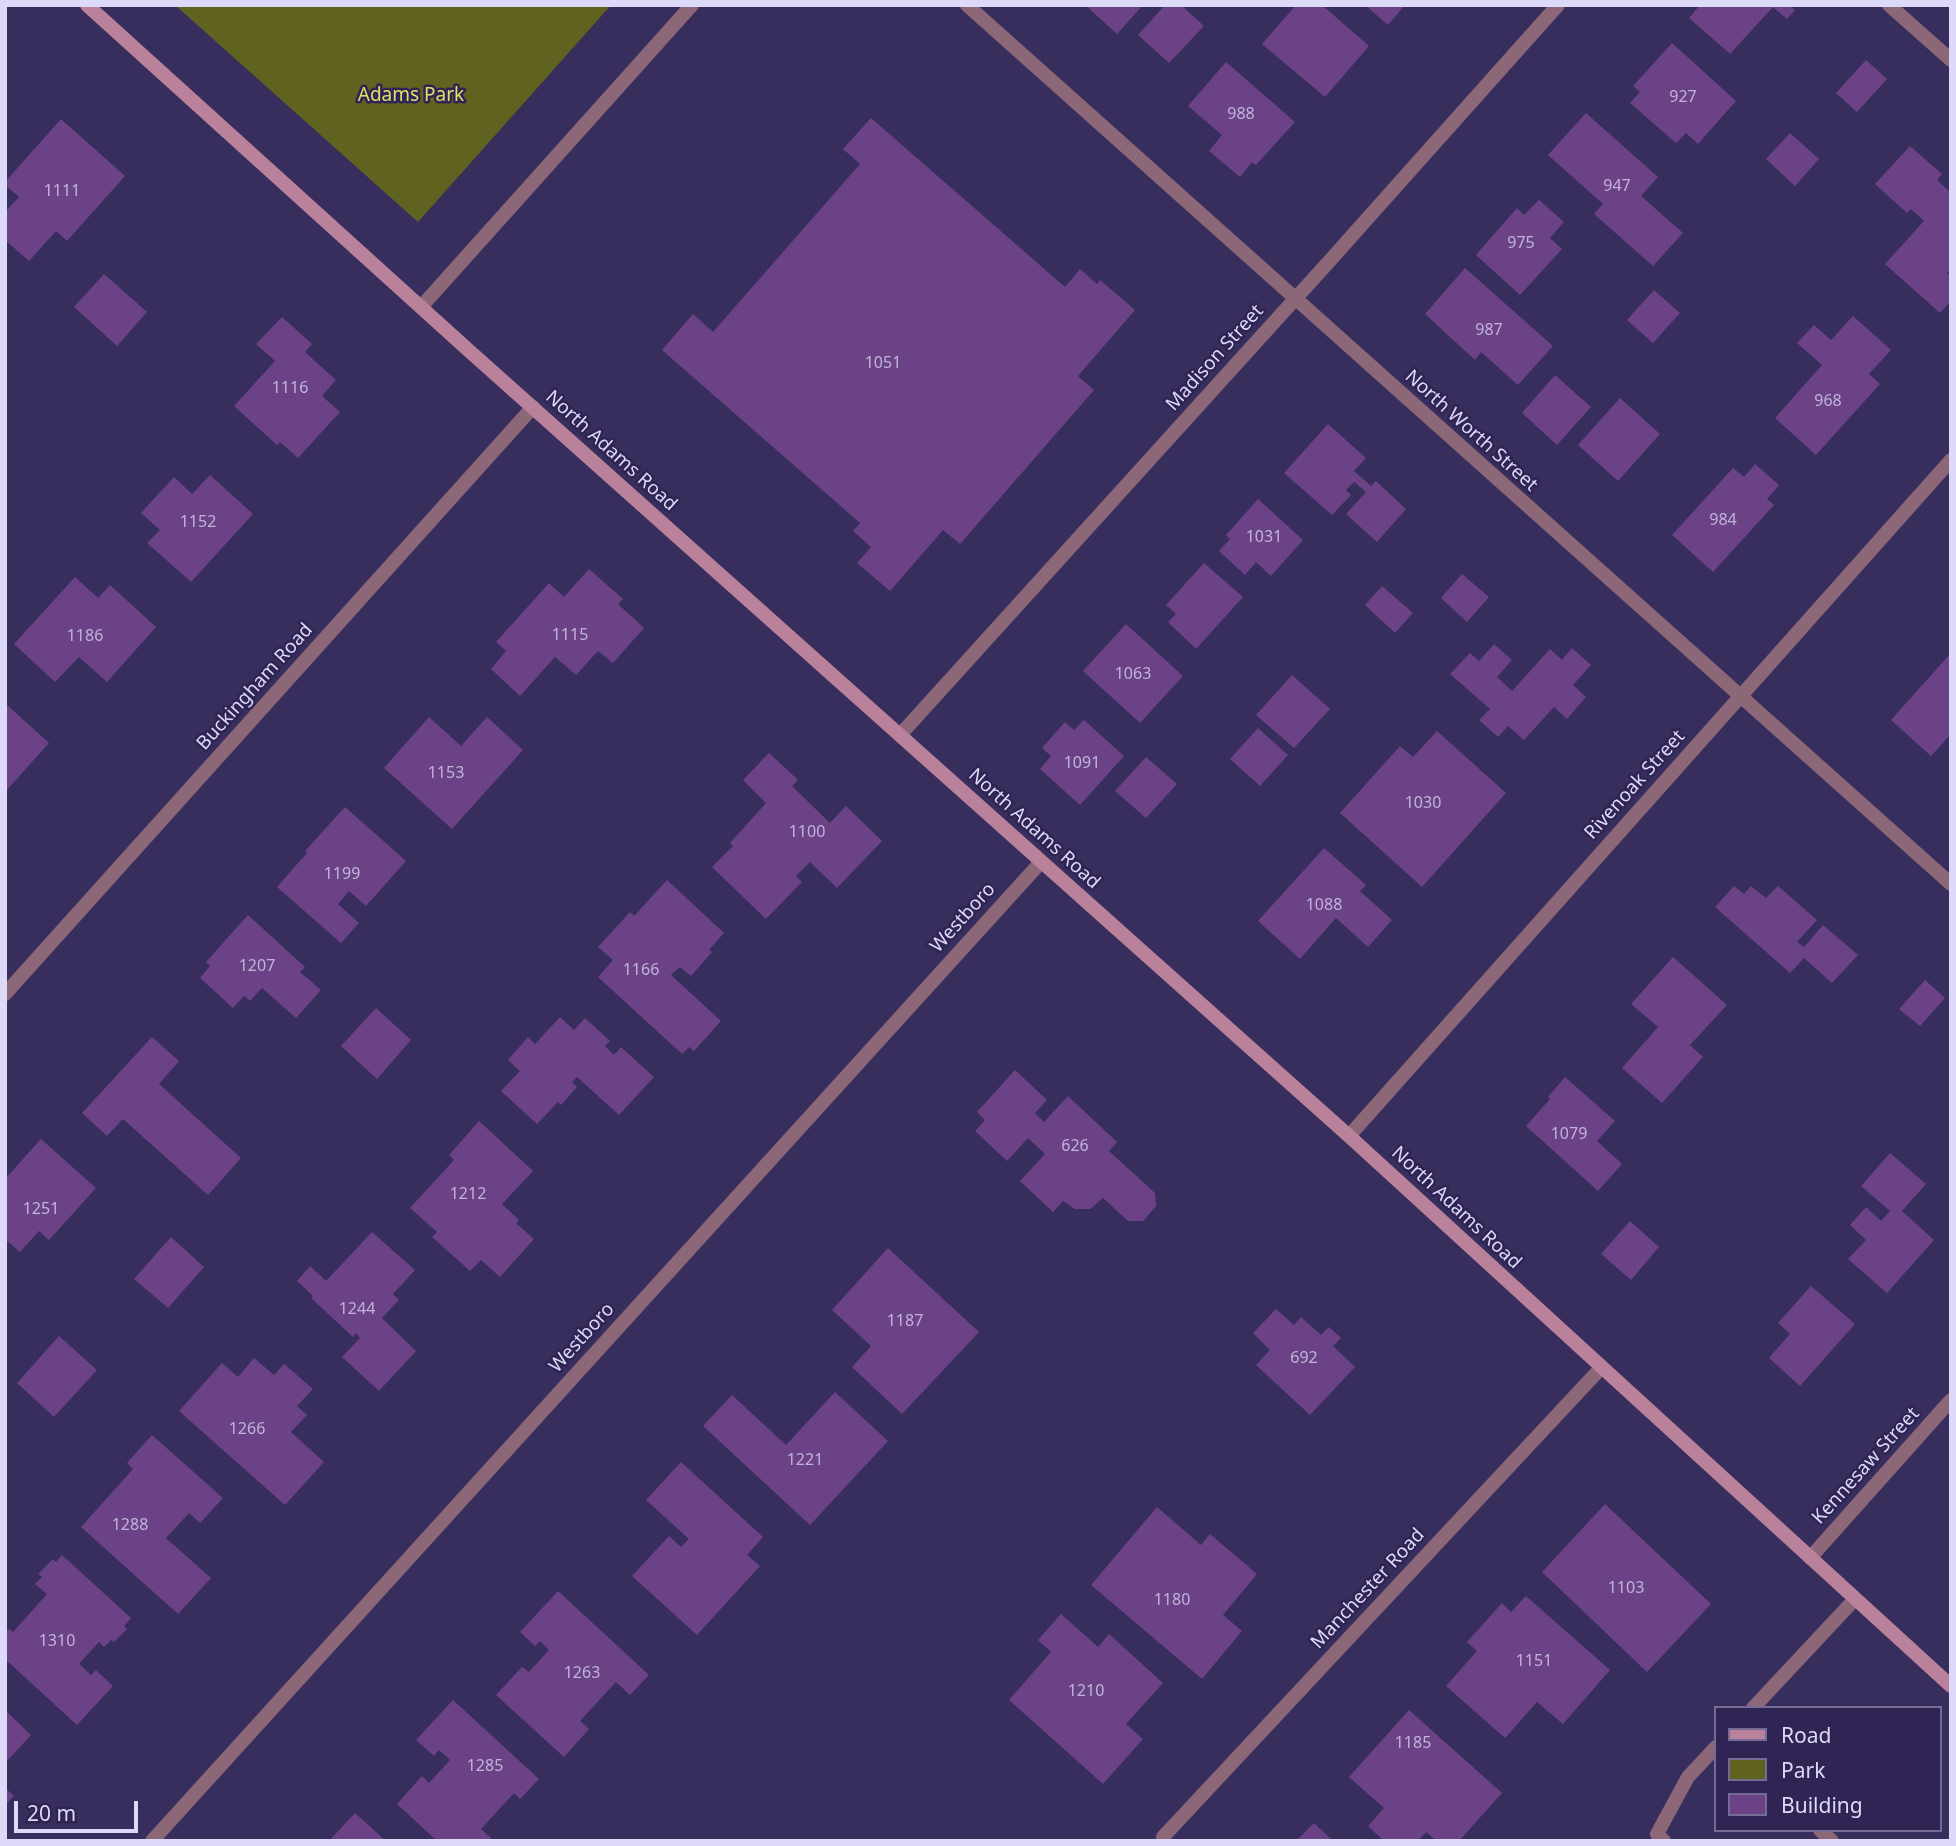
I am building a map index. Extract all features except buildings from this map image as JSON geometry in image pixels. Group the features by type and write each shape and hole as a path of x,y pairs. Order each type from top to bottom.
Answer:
{"main road":[{"name":"North Adams Road","path":"87,5 1349,1136 1951,1686"}],"street":[{"path":"421,307 692,5"},
{"name":"North Worth Street","path":"967,5 1951,884"},
{"name":"Madison Street","path":"901,735 1558,5"},
{"path":"1889,5 1951,60"},
{"name":"Buckingham Road","path":"5,994 533,407"},
{"name":"Rivenoak Street","path":"1349,1136 1951,460"},
{"name":"Westboro","path":"152,1841 1041,862"},
{"name":"Manchester Road","path":"1163,1837 1601,1368"},
{"name":"Kennesaw Street","path":"1810,1558 1951,1400"},
{"path":"1755,1706 1855,1599"},
{"path":"1664,1841 1657,1834 1688,1777 1714,1749"}],"green space":[{"name":"Adams Park","path":"175,5 611,5 418,222"}]}
